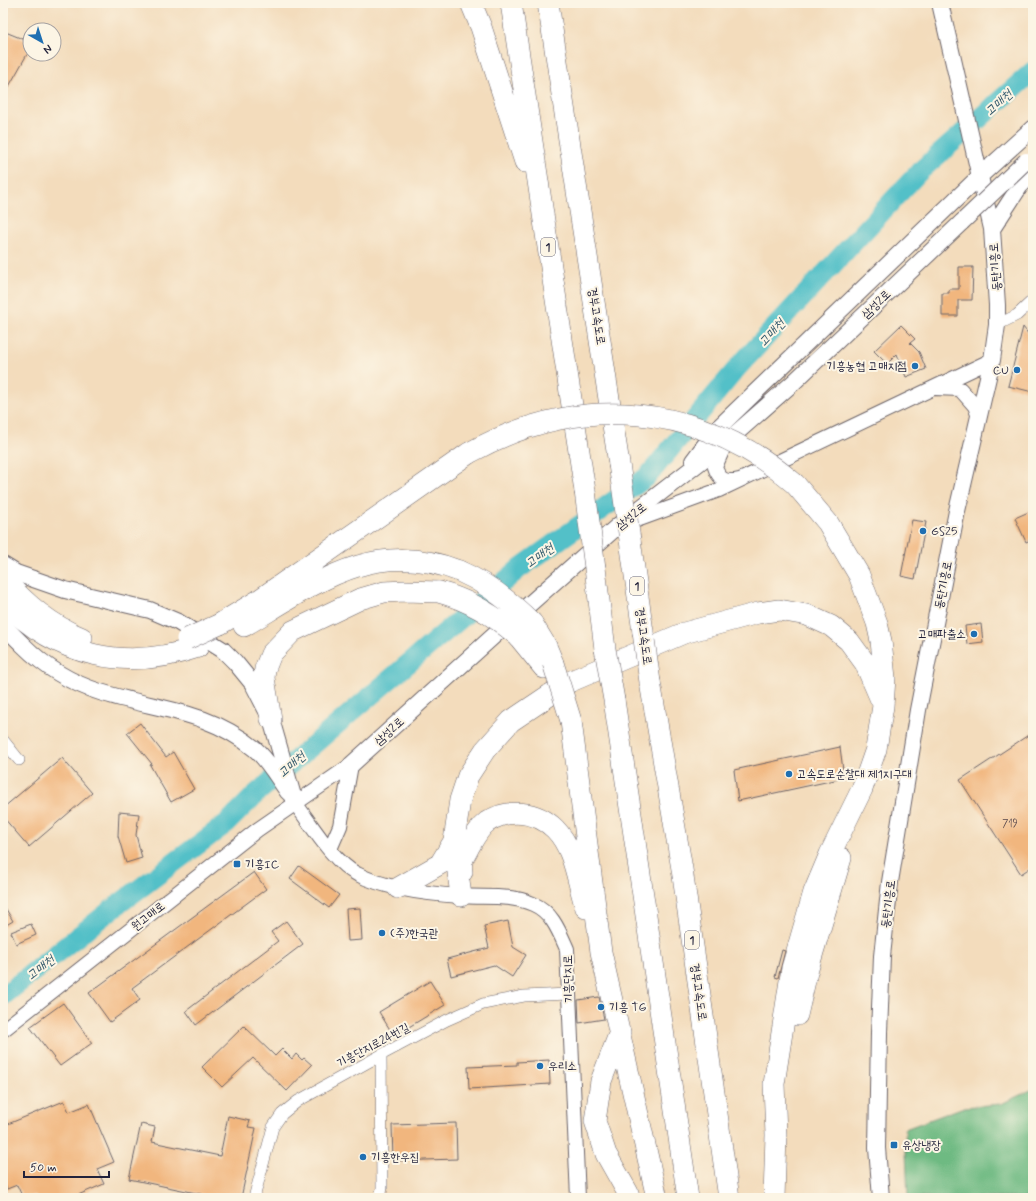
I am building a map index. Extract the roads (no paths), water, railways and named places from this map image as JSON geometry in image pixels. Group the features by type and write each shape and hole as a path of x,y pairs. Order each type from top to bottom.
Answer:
{"highway":[{"path":"471,3 481,27 544,219"},
{"name":"1","path":"511,3 585,491 605,649 614,700 688,1198"},
{"name":"경부고속도로","path":"548,3 619,464 625,532 682,869 729,1198"},
{"path":"226,629 262,598 469,453 512,432 538,423 564,418 630,414 663,418 696,426 717,435 763,458 795,484 828,523 846,550 869,599 881,641 885,678 883,706 876,749 862,789 830,854 814,892 792,968 774,1084 776,1135 774,1198"},
{"path":"3,601 22,619 44,635 64,645 108,658 128,660 177,655 193,643 226,629 352,566 381,560 410,559 439,563 481,581 497,592 525,629 546,646 549,665 568,722 575,756 602,952 657,1198"},
{"path":"3,578 36,612 63,629 88,640 108,645 137,647 193,643"},
{"path":"274,727 264,678 265,669 271,654 293,631 360,599 384,592 439,592 467,601 525,629"},
{"path":"461,896 454,841 460,800 468,776 484,750 511,721 562,685 664,640 691,630 758,613 780,610 807,615 831,626 849,641 865,663 883,706"},
{"path":"461,896 462,885 460,861 478,831 486,823 497,817 514,813 530,814 540,817 555,829 567,845 580,892 602,952"},
{"path":"398,888 440,864 454,841"},
{"path":"620,1032 601,1081 595,1121 606,1154 628,1193 629,1198"}],"main road":[{"name":"동탄기흥로","path":"881,1198 877,1148 879,1033 882,956 890,882 918,710 957,511 992,360 997,325 992,229 940,3"},
{"path":"679,480 717,429 978,169 1033,128"},
{"path":"992,229 1020,186 1031,163"},
{"name":"삼성2로","path":"351,765 498,632 625,532 679,480 726,442 794,382 962,222 1031,163"},
{"path":"3,565 33,580 65,590 150,610 178,622 206,638 235,662 253,684 274,727 279,767 296,803"},
{"path":"3,623 30,652 51,669 64,676 99,692 181,711 204,719 240,738 279,767"},
{"path":"256,750 266,750 270,747 274,727"}],"street":[{"path":"997,325 1017,315 1033,300"},
{"path":"625,532 682,505 743,479 992,360"},
{"path":"933,388 960,390 975,406 979,417"},
{"path":"726,442 715,468 718,475 722,480 730,482 743,479"},
{"path":"3,740 19,760"},
{"path":"330,849 340,826 351,765"},
{"name":"삼성2로","path":"296,803 351,765"},
{"name":"기흥단지로","path":"296,803 339,861 357,874 398,888 461,896 497,896 533,904 554,921 567,948 578,1198"},
{"name":"원고매로","path":"3,1030 257,830 296,803"},
{"name":"기흥단지로24번길","path":"254,1198 274,1128 282,1114 319,1088 447,1020 483,1004 524,996 568,994"},
{"path":"380,1198 382,1188 381,1055"}],"waterway":[{"name":"고매천","path":"3,996 107,913 227,823 257,793 520,568 647,477 738,367 919,172 1033,71"}],"place":[{"name":"기흥농협 고매지점","path":"915,366"},
{"name":"CU","path":"1017,370"},
{"name":"GS25","path":"923,531"},
{"name":"고매파출소","path":"974,634"},
{"name":"고속도로순찰대 제1지구대","path":"789,774"},
{"name":"기흥IC","path":"237,864"},
{"name":"(주)한국관","path":"382,933"},
{"name":"기흥 TG","path":"601,1007"},
{"name":"우리소","path":"540,1066"},
{"name":"유상냉장","path":"894,1145"},
{"name":"기흥한우집","path":"363,1157"}]}
